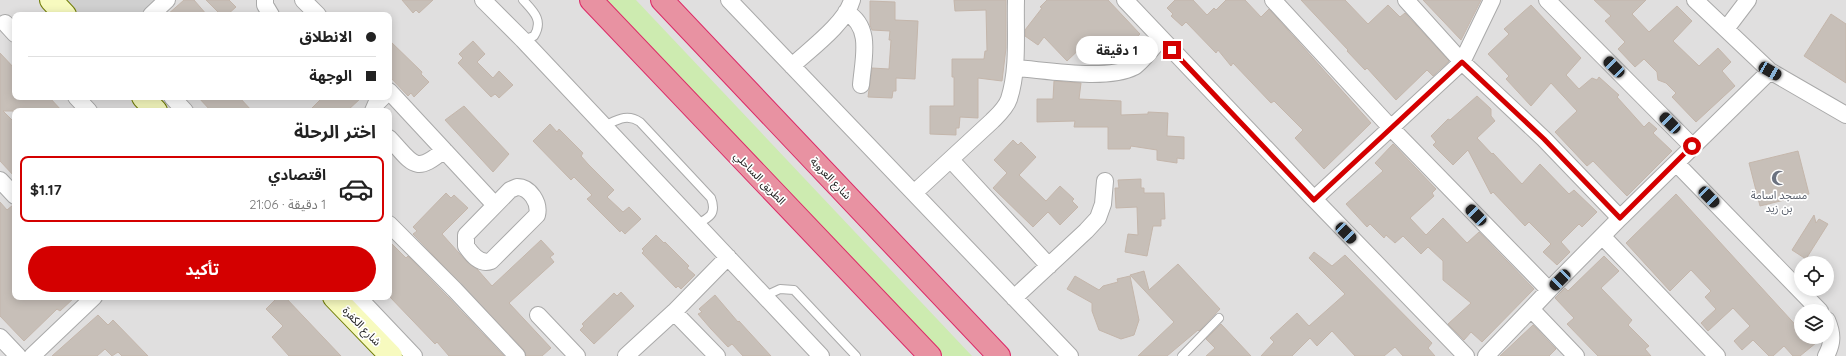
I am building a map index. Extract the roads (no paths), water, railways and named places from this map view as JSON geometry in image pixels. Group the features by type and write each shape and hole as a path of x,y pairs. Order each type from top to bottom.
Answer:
{"highway":[{"name":"الطريق الساحلي","path":"591,0 930,356"},
{"name":"شارع العروبة","path":"662,0 999,356"}],"street":[{"path":"51,0 62,12"},
{"path":"154,12 167,0"},
{"path":"265,0 265,6 269,12"},
{"path":"303,0 315,12"},
{"path":"483,0 523,40 821,356"},
{"path":"729,0 1070,356"},
{"path":"914,193 951,160 1002,110 1009,100 1015,68 1016,0"},
{"path":"1125,0 1314,200 1466,356"},
{"path":"1273,0 1392,129 1549,290"},
{"path":"1406,0 1462,62 1544,139 1620,218"},
{"path":"1314,200 1392,129 1462,62 1492,0"},
{"path":"1547,0 1692,146"},
{"path":"1695,0 1770,71 1846,115"},
{"path":"1726,29 1748,0"},
{"path":"792,66 835,25 849,6 858,21 864,36 861,85"},
{"path":"1015,68 1092,74 1118,72 1134,66 1161,38"},
{"path":"1486,356 1620,218 1770,71"},
{"path":"392,94 495,205"},
{"path":"79,100 86,108"},
{"path":"146,100 153,108"},
{"path":"175,100 182,108"},
{"path":"374,108 380,100"},
{"path":"392,141 409,159 417,164 431,161 444,150"},
{"path":"951,160 1049,266"},
{"path":"1676,163 1813,304"},
{"path":"0,180 12,193"},
{"path":"1014,298 1098,218 1103,204 1105,181"},
{"path":"520,187 526,190 535,200 538,211 535,219 491,261 483,262 468,250 465,238 468,232 495,205 510,190 520,187"},
{"path":"392,227 455,290 517,356"},
{"path":"1603,236 1717,356"},
{"path":"626,356 674,312 728,257"},
{"path":"32,356 91,300"},
{"name":"شارع الكفرة","path":"337,300 391,356"},
{"path":"361,300 414,356"},
{"path":"1531,309 1576,356"},
{"path":"674,312 717,356"},
{"path":"538,315 577,356"},
{"path":"0,337 18,356"},
{"path":"1826,356 1832,344"}],"lane":[{"path":"522,0 536,15 539,23 534,36 523,40"},
{"path":"604,126 622,118 632,118 640,122 711,198 713,206 711,215 709,218 697,224"},
{"path":"764,296 780,289 794,290 856,356"},
{"path":"1182,356 1220,318"}],"place":[{"name":"مسجد اسامة بن زيد","path":"1779,178"}]}
